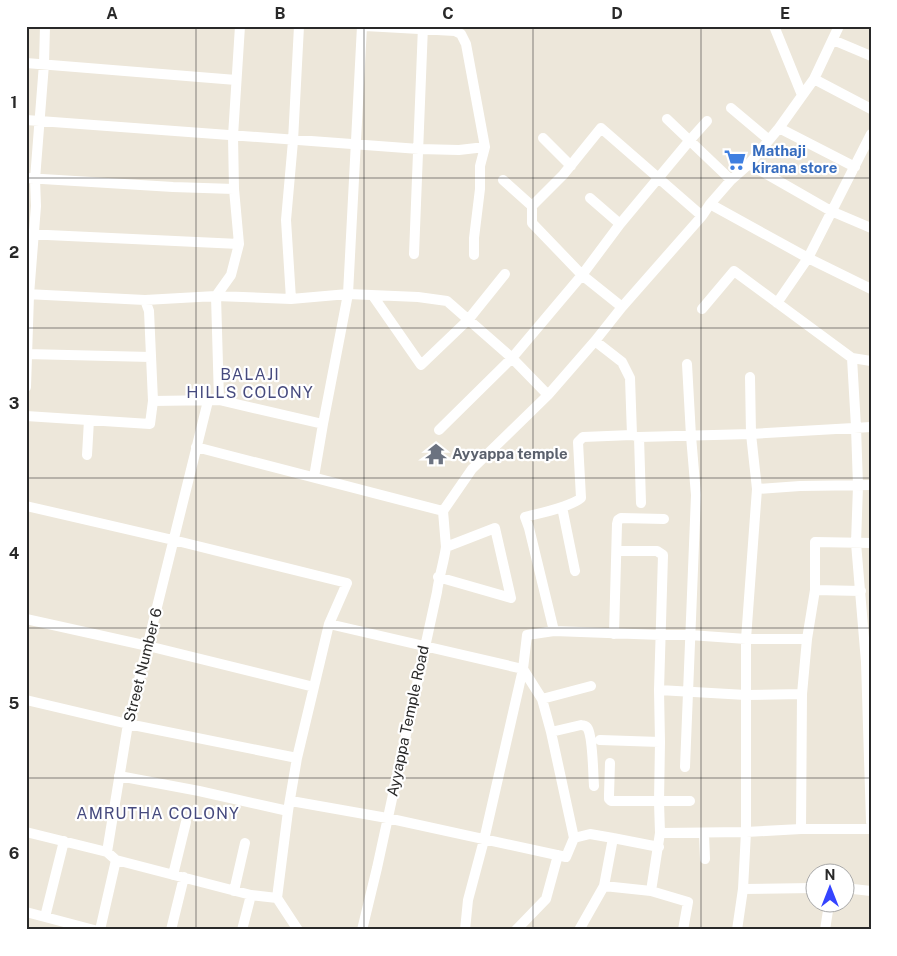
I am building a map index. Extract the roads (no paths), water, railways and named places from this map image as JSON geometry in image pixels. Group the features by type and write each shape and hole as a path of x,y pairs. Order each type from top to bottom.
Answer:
{"street":[{"path":"26,387 30,234 36,206 31,178 40,120 44,64 44,26"},
{"path":"216,296 231,275 239,244 234,189 233,136 240,26"},
{"path":"291,299 286,220 293,141 299,26"},
{"path":"314,477 348,294 364,26 456,31 461,34 466,44 485,147 480,166 480,189 474,238 474,255"},
{"path":"774,26 802,96"},
{"path":"196,447 443,511 472,469 548,395 702,216 710,204 770,140 814,79 839,26"},
{"path":"414,254 422,28"},
{"path":"833,40 871,56"},
{"path":"26,63 236,80"},
{"path":"814,79 871,109"},
{"path":"731,108 770,140"},
{"path":"667,119 732,180"},
{"path":"26,120 418,149 459,150 485,147"},
{"path":"439,430 512,358 582,275 620,224 707,120"},
{"path":"622,307 582,275 532,223 532,206 563,175 602,128 702,216"},
{"path":"779,128 855,167"},
{"path":"777,303 808,258 871,134"},
{"path":"543,138 570,166"},
{"path":"749,164 831,211 871,228"},
{"path":"31,178 234,189"},
{"path":"503,180 532,206"},
{"path":"590,198 620,224"},
{"path":"710,204 808,258 871,289"},
{"path":"30,234 239,244"},
{"path":"702,309 734,271 852,358 871,361"},
{"path":"373,296 421,365 468,320 505,274"},
{"path":"28,294 145,300 216,296 291,299 348,294 418,297 447,301 512,358 548,395"},
{"name":"Street Number 6","path":"107,852 128,724 196,447 213,401 216,296"},
{"path":"26,416 150,424 154,401 149,311 145,300"},
{"path":"595,341 622,362 630,378 641,503"},
{"path":"27,354 151,358"},
{"path":"852,358 858,486 856,543 866,662 871,822"},
{"path":"685,767 696,495 687,364"},
{"path":"737,930 743,889 746,832 746,639 757,489 751,434 750,377"},
{"path":"154,401 213,401 323,424"},
{"path":"87,455 89,420"},
{"path":"554,631 525,517 562,507 580,498 578,442 583,437 751,434 871,427"},
{"path":"757,489 800,486 871,486"},
{"path":"26,506 348,583 329,624 297,758 290,806 277,898 298,930"},
{"path":"562,507 575,571"},
{"name":"Ayyappa Temple Road","path":"362,930 446,547 443,511"},
{"path":"614,634 618,520 621,518 664,519"},
{"path":"438,578 511,598 495,528 446,547"},
{"path":"801,829 802,694 807,639 815,590 815,542 871,542"},
{"path":"617,551 657,551 663,555 659,690 660,833 651,891"},
{"path":"815,590 861,591"},
{"path":"26,619 148,646 314,687"},
{"path":"119,776 290,806 387,818 566,857 574,838 551,732 542,699 523,669 329,624"},
{"path":"465,930 468,900 484,840 523,669 527,635 554,631 690,635 746,639 807,639"},
{"path":"542,699 590,686"},
{"path":"659,690 746,695 802,694"},
{"path":"26,700 128,724 297,758"},
{"path":"551,732 581,725 586,726 590,741 594,786"},
{"path":"600,740 660,742"},
{"path":"610,763 609,798 612,800 690,801"},
{"path":"173,874 186,822"},
{"path":"660,833 871,829"},
{"path":"26,832 107,852 116,860 251,896 277,898"},
{"path":"704,833 704,859"},
{"path":"574,838 590,834 658,847"},
{"path":"579,930 604,886 613,838"},
{"path":"45,917 64,841"},
{"path":"234,891 245,843"},
{"path":"516,930 546,899 558,855"},
{"path":"100,930 116,860"},
{"path":"171,930 184,878"},
{"path":"604,886 651,891 688,902 683,930"},
{"path":"743,889 804,888"},
{"path":"854,889 871,891"},
{"path":"242,930 251,896"},
{"path":"26,912 94,930"},
{"path":"825,930 827,914"}],"place":[{"name":"Mathaji kirana store","path":"735,160"},
{"name":"Ayyappa temple","path":"436,454"}],"district":[{"name":"BALAJI HILLS COLONY","path":"250,383"},
{"name":"AMRUTHA COLONY","path":"158,813"}]}
